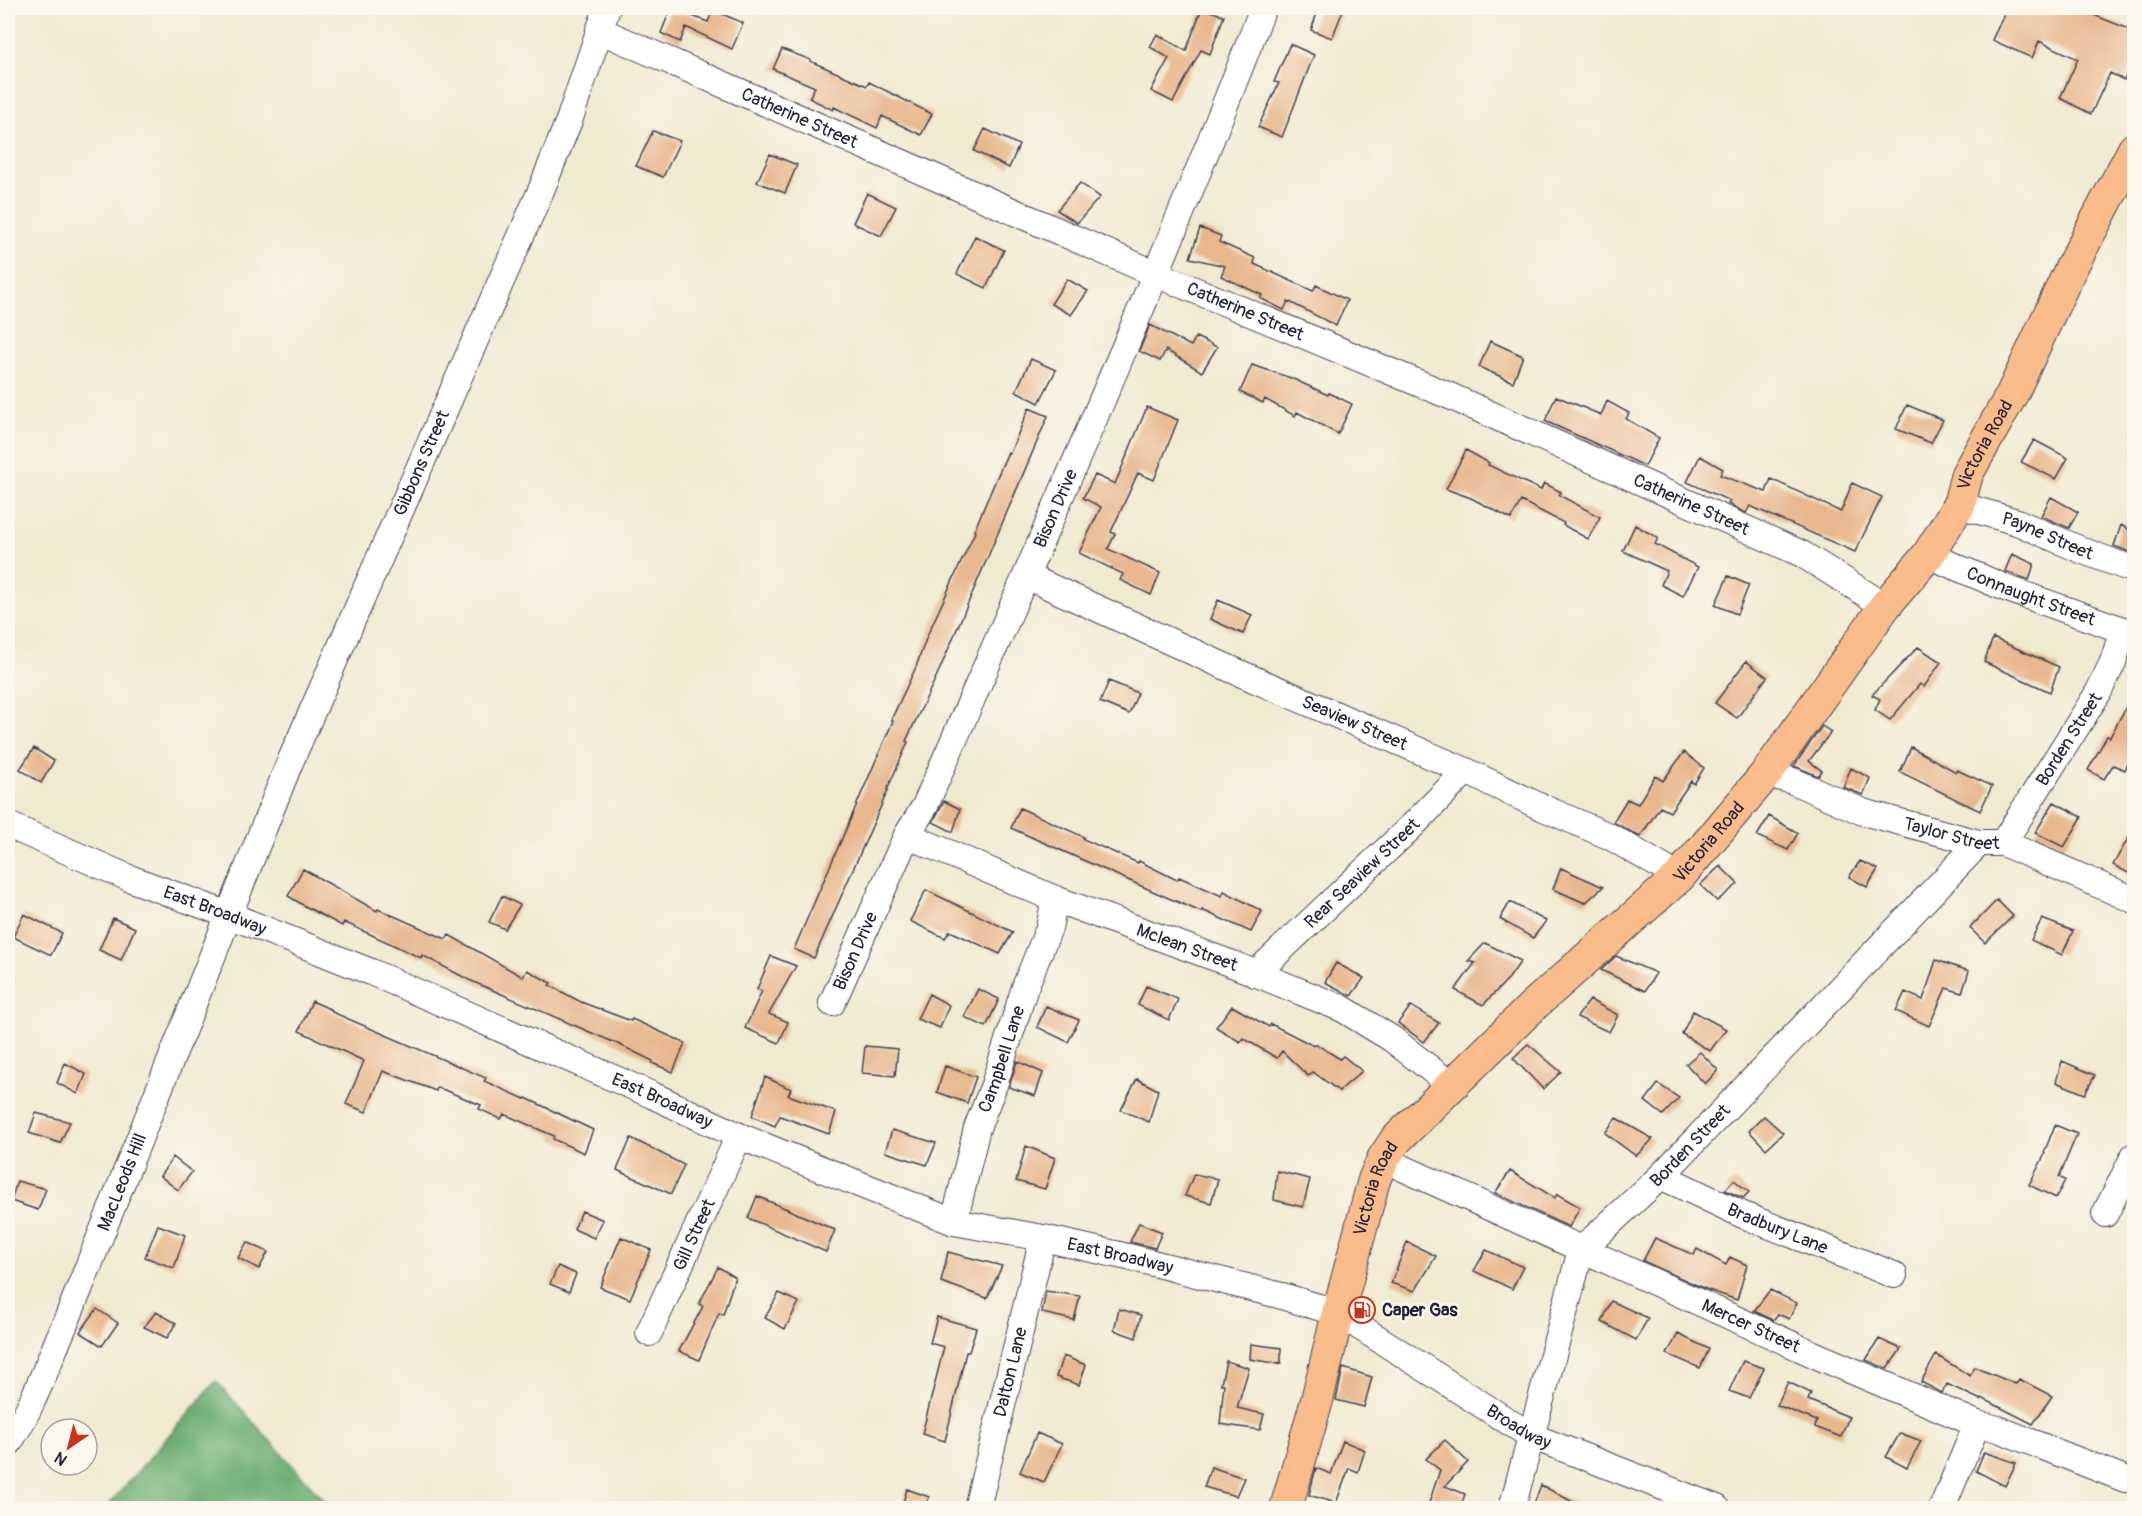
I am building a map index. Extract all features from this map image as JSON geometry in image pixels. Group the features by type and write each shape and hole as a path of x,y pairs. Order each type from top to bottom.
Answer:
{"main road":[{"name":"Victoria Road","path":"1286,1509 1374,1180 1383,1159 1395,1141 1535,1004 1679,877 1766,774 1885,606 1928,555 1959,505 1967,474 2012,394 2071,268 2131,166"}],"street":[{"name":"Bison Drive","path":"832,1003 908,835 925,806 1026,576 1156,274 1263,8"},
{"name":"Catherine Street","path":"603,19 1156,274 1452,397 1802,554 1885,606"},
{"name":"Gibbons Street","path":"229,915 290,762 542,188 570,118 603,19"},
{"name":"Payne Street","path":"1959,505 2017,522 2134,570"},
{"name":"Connaught Street","path":"1928,555 2008,589 2129,632"},
{"name":"Seaview Street","path":"1026,576 1625,844 1679,877"},
{"name":"Borden Street","path":"1581,1250 1662,1176 1991,843 2098,693 2129,632"},
{"name":"Rear Seaview Street","path":"1255,975 1413,825 1466,771"},
{"name":"Taylor Street","path":"1766,774 1793,781 1863,812 1991,843 2134,900"},
{"name":"East Broadway","path":"8,825 129,878 371,972 652,1095 739,1136 954,1222 1043,1238 1233,1283 1338,1313"},
{"name":"Mclean Street","path":"908,835 1055,898 1235,965 1343,1009 1392,1039 1451,1085"},
{"name":"Campbell Lane","path":"954,1222 977,1128 994,1085 1025,987 1049,928 1055,898"},
{"name":"MacLeods Hill","path":"8,1444 15,1434 68,1317 229,915"},
{"name":"Gill Street","path":"649,1333 739,1136"},
{"path":"2105,1214 2134,1156"},
{"name":"Mercer Street","path":"1383,1159 1802,1349 1977,1424 1998,1429 2125,1479"},
{"name":"Bradbury Lane","path":"1662,1176 1743,1215 1894,1275"},
{"name":"Dalton Lane","path":"977,1509 1043,1238"},
{"path":"1512,1509 1581,1250"},
{"name":"Broadway","path":"1338,1313 1531,1436 1717,1509"},
{"path":"1942,1509 1977,1424"}],"green space":[{"path":"216,1381 331,1508 106,1508"}],"building":[{"path":"671,8 708,22 713,10 743,23 732,49 686,27 680,42 661,33"},
{"path":"1202,8 1224,16 1210,54 1201,50 1173,102 1151,91 1169,58 1150,47 1157,34 1186,51"},
{"path":"1319,8 1344,8 1332,38 1311,30"},
{"path":"2007,8 2076,8 2134,31 2134,61 2124,80 2110,73 2091,114 2060,98 2078,59 2039,41 2032,58 1992,40"},
{"path":"1290,44 1314,55 1282,137 1258,127 1279,83 1274,82"},
{"path":"782,49 867,86 869,82 932,114 921,135 882,116 877,128 834,107 833,110 809,98 815,87 773,69"},
{"path":"985,129 1019,145 1009,168 974,151"},
{"path":"653,131 680,141 663,177 636,166"},
{"path":"770,154 797,165 785,193 757,182"},
{"path":"1080,183 1100,197 1077,223 1057,210"},
{"path":"867,193 896,207 881,236 853,223"},
{"path":"1200,228 1221,236 1219,242 1255,258 1254,264 1313,291 1316,285 1347,300 1336,326 1288,301 1284,310 1260,298 1262,295 1221,276 1225,266 1190,258"},
{"path":"975,236 1004,250 986,288 957,274"},
{"path":"1067,279 1088,291 1071,315 1051,304"},
{"path":"1150,325 1191,346 1196,337 1217,347 1202,372 1166,350 1160,361 1139,351"},
{"path":"1490,341 1523,356 1513,382 1479,367"},
{"path":"1031,359 1056,370 1039,403 1016,391"},
{"path":"1252,365 1291,378 1352,404 1338,434 1297,412 1295,416 1265,399 1263,403 1240,392"},
{"path":"1556,396 1601,415 1607,401 1629,413 1626,419 1659,438 1645,466 1545,421"},
{"path":"1907,405 1943,420 1931,443 1896,429"},
{"path":"1147,407 1178,420 1154,480 1138,473 1111,532 1115,534 1108,549 1160,573 1151,595 1120,580 1123,574 1079,553 1101,507 1083,498 1095,475 1115,484"},
{"path":"1029,408 1048,416 814,958 794,949 893,721 891,720 916,667 927,636"},
{"path":"2034,440 2068,458 2056,479 2021,462"},
{"path":"1466,450 1489,463 1488,465 1541,490 1544,483 1561,492 1559,495 1600,517 1588,539 1563,525 1564,523 1521,501 1511,519 1471,498 1446,489"},
{"path":"1700,456 1723,469 1720,475 1766,492 1771,479 1841,512 1852,483 1882,497 1855,552 1750,506 1746,513 1728,504 1730,501 1687,482"},
{"path":"2051,497 2078,512 2069,528 2041,516"},
{"path":"1635,525 1658,538 1655,544 1698,567 1683,596 1661,585 1667,571 1623,551"},
{"path":"2121,525 2134,532 2134,554 2114,546"},
{"path":"2012,554 2034,564 2029,580 2005,571"},
{"path":"1728,576 1749,585 1737,614 1715,605"},
{"path":"1218,600 1252,615 1243,634 1210,619"},
{"path":"1993,638 2059,667 2050,692 1984,662"},
{"path":"1918,647 1941,662 1924,687 1920,684 1890,720 1875,710 1880,699 1872,695"},
{"path":"1746,661 1767,677 1737,718 1715,703"},
{"path":"1109,681 1138,693 1129,714 1100,702"},
{"path":"2134,692 2134,749 2125,770 2113,765 2104,779 2088,770 2107,736 2110,737"},
{"path":"1822,726 1831,732 1809,761 1822,771 1818,776 1794,766"},
{"path":"1911,747 1956,772 1957,770 1992,786 1980,811 1900,772"},
{"path":"34,748 54,761 41,783 20,769"},
{"path":"1684,752 1704,768 1694,784 1691,781 1670,812 1660,807 1640,837 1613,822 1627,799 1638,804 1655,776 1663,781"},
{"path":"1851,768 1870,778 1863,795 1843,787"},
{"path":"944,801 960,809 953,832 933,822"},
{"path":"2054,802 2082,817 2064,847 2035,833"},
{"path":"1020,808 1084,837 1083,839 1138,863 1139,861 1177,880 1179,877 1222,896 1224,891 1262,911 1251,932 1202,910 1201,912 1011,828"},
{"path":"1769,816 1798,833 1788,850 1757,836"},
{"path":"2134,828 2134,876 2113,865"},
{"path":"1860,861 1878,869 1867,887 1849,877"},
{"path":"1720,866 1738,884 1717,901 1700,885"},
{"path":"1561,868 1603,887 1585,903 1553,889"},
{"path":"303,869 377,911 378,909 446,939 449,935 523,977 527,970 581,1002 631,1021 632,1019 685,1043 673,1072 620,1045 469,980 422,955 421,958 344,922 342,926 303,905 288,896"},
{"path":"926,890 1013,932 1000,954 950,931 945,938 910,921"},
{"path":"502,896 520,905 505,929 489,922"},
{"path":"1997,900 2013,916 1985,943 1970,928"},
{"path":"1510,902 1546,921 1533,938 1500,919"},
{"path":"24,914 62,933 51,955 13,937"},
{"path":"113,918 135,928 121,960 99,950"},
{"path":"2042,919 2073,931 2062,955 2031,940"},
{"path":"1485,943 1521,961 1509,978 1483,1005 1455,990 1475,963 1468,961"},
{"path":"771,956 796,966 769,1014 788,1022 779,1043 745,1028 762,991 757,989"},
{"path":"1616,956 1656,973 1645,991 1601,970"},
{"path":"1936,960 1969,971 1962,993 1946,988 1929,1026 1896,1011 1905,992 1923,1000"},
{"path":"1336,963 1364,978 1351,996 1325,982"},
{"path":"1146,986 1178,999 1169,1020 1138,1005"},
{"path":"978,989 999,999 986,1027 964,1017"},
{"path":"929,994 949,1005 940,1028 917,1019"},
{"path":"1590,1000 1618,1015 1609,1032 1577,1017"},
{"path":"312,1001 332,1012 486,1078 484,1081 593,1130 584,1153 553,1139 554,1136 504,1114 501,1119 479,1109 481,1105 437,1087 436,1091 383,1071 366,1112 346,1104 364,1061 299,1031"},
{"path":"1046,1006 1079,1020 1068,1042 1037,1027"},
{"path":"1232,1006 1269,1027 1271,1024 1314,1046 1316,1044 1340,1059 1343,1056 1362,1071 1339,1091 1313,1072 1308,1076 1282,1051 1277,1058 1243,1038 1240,1042 1216,1027"},
{"path":"1411,1006 1439,1023 1424,1042 1398,1023"},
{"path":"1693,1011 1726,1029 1710,1051 1682,1034"},
{"path":"1528,1044 1561,1072 1543,1089 1513,1058"},
{"path":"865,1046 898,1049 895,1076 862,1073"},
{"path":"1700,1052 1718,1070 1705,1084 1686,1064"},
{"path":"1017,1061 1043,1073 1035,1096 1009,1087"},
{"path":"2062,1061 2095,1075 2085,1094 2056,1082"},
{"path":"65,1063 86,1074 78,1094 57,1083"},
{"path":"945,1066 976,1077 967,1103 937,1092"},
{"path":"765,1077 791,1089 788,1095 836,1112 829,1134 780,1116 775,1126 752,1116"},
{"path":"1137,1079 1158,1090 1149,1122 1121,1110"},
{"path":"1658,1084 1679,1098 1663,1115 1645,1101"},
{"path":"36,1113 70,1122 60,1143 29,1133"},
{"path":"1764,1116 1783,1133 1766,1149 1749,1131"},
{"path":"1616,1118 1653,1139 1636,1156 1605,1133"},
{"path":"2055,1125 2077,1134 2059,1177 2065,1180 2056,1198 2029,1185 2045,1154"},
{"path":"892,1130 936,1143 927,1165 885,1152"},
{"path":"631,1138 684,1165 671,1194 617,1170"},
{"path":"1026,1146 1055,1158 1045,1189 1016,1181"},
{"path":"173,1157 192,1172 178,1190 160,1176"},
{"path":"1277,1171 1310,1179 1303,1207 1274,1200"},
{"path":"1510,1171 1555,1198 1557,1194 1580,1207 1569,1227 1495,1193"},
{"path":"1194,1174 1218,1179 1211,1203 1185,1196"},
{"path":"1734,1180 1749,1192 1743,1198 1725,1190"},
{"path":"17,1181 46,1189 38,1210 11,1201"},
{"path":"757,1196 835,1230 826,1252 748,1218"},
{"path":"582,1211 603,1220 594,1238 574,1229"},
{"path":"1139,1223 1162,1232 1155,1248 1130,1242"},
{"path":"158,1225 185,1235 174,1268 145,1257"},
{"path":"621,1237 651,1250 630,1299 600,1287"},
{"path":"1655,1238 1694,1255 1697,1249 1726,1265 1730,1257 1747,1265 1737,1300 1703,1288 1643,1261"},
{"path":"247,1242 268,1252 259,1269 238,1258"},
{"path":"1407,1242 1436,1256 1415,1291 1391,1283"},
{"path":"1486,1250 1523,1267 1512,1289 1474,1271"},
{"path":"948,1252 1002,1266 987,1298 941,1282"},
{"path":"558,1266 576,1274 569,1292 550,1284"},
{"path":"718,1267 735,1277 723,1315 719,1313 699,1360 679,1351 703,1306 699,1304"},
{"path":"1770,1290 1797,1303 1789,1319 1778,1314 1773,1320 1754,1311"},
{"path":"1046,1291 1080,1296 1074,1320 1042,1313"},
{"path":"779,1293 799,1302 785,1329 765,1318"},
{"path":"1611,1301 1648,1318 1636,1340 1602,1322"},
{"path":"97,1309 118,1323 102,1346 80,1332"},
{"path":"1119,1309 1141,1315 1136,1338 1114,1330"},
{"path":"156,1312 176,1323 167,1338 144,1327"},
{"path":"937,1317 976,1328 969,1352 966,1352 945,1441 922,1434 944,1347 930,1343"},
{"path":"1678,1334 1709,1349 1700,1368 1667,1354"},
{"path":"1879,1339 1901,1349 1887,1369 1866,1360"},
{"path":"1251,1344 1281,1348 1281,1364 1250,1359"},
{"path":"1936,1355 1970,1376 1974,1367 2016,1384 2019,1379 2052,1396 2033,1424 1982,1398 1981,1400 1947,1384 1942,1393 1921,1382"},
{"path":"1063,1356 1086,1365 1079,1385 1056,1377"},
{"path":"1226,1361 1249,1368 1237,1408 1264,1414 1260,1430 1220,1424 1224,1384 1221,1384"},
{"path":"1743,1361 1764,1368 1749,1398 1729,1391"},
{"path":"1343,1368 1372,1377 1364,1407 1336,1400"},
{"path":"1788,1382 1811,1393 1808,1400 1849,1417 1841,1437 1815,1427 1817,1421 1777,1405"},
{"path":"1037,1433 1062,1444 1044,1482 1020,1472"},
{"path":"1900,1433 1921,1441 1907,1468 1886,1457"},
{"path":"1445,1440 1468,1462 1445,1486 1465,1494 1460,1509 1427,1509 1440,1470 1426,1459"},
{"path":"1343,1441 1365,1450 1358,1472 1349,1468 1336,1503 1309,1495 1316,1468 1331,1474"},
{"path":"1984,1452 2016,1463 2005,1486 1976,1471"},
{"path":"1211,1467 1244,1478 1236,1496 1204,1487"},
{"path":"1541,1485 1586,1509 1532,1509"},
{"path":"907,1489 929,1497 926,1509 901,1509"}],"place":[{"name":"Caper Gas","path":"1362,1310"}]}
